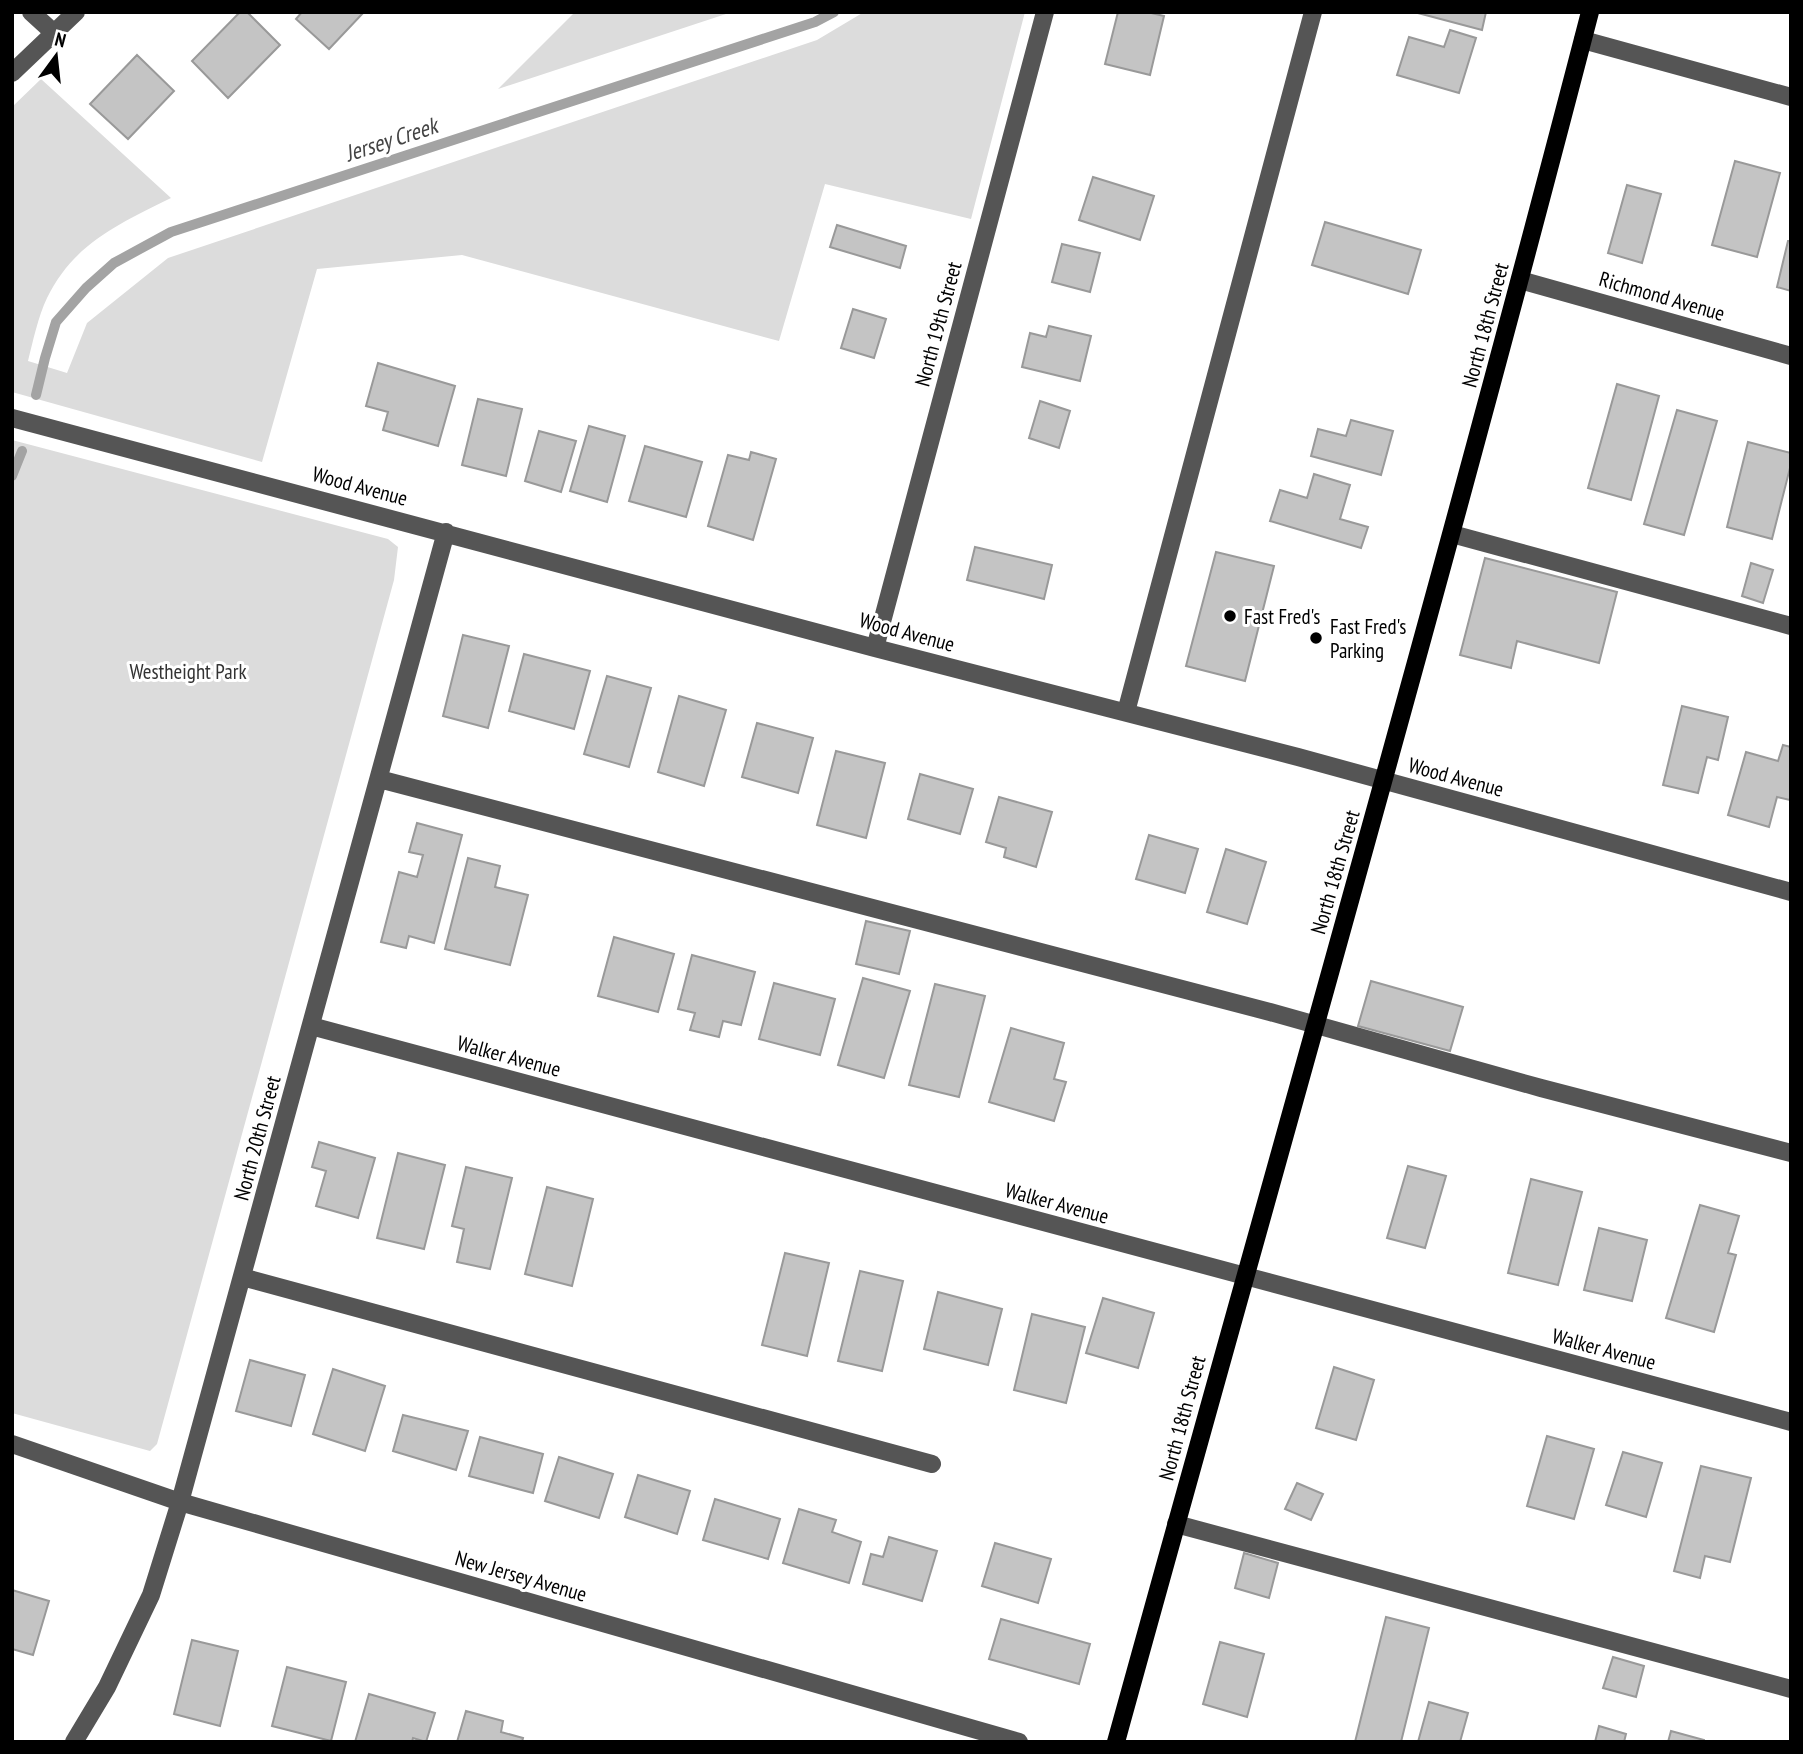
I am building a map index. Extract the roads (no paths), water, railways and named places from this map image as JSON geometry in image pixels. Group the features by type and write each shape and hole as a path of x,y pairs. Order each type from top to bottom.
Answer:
{"main road":[{"name":"North 18th Street","path":"1116,1742 1385,780 1590,12"}],"street":[{"path":"31,12 54,33"},
{"path":"12,73 76,12"},
{"name":"North 19th Street","path":"875,648 1045,12"},
{"path":"1126,712 1313,12"},
{"path":"1583,40 1791,97"},
{"name":"Richmond Avenue","path":"1520,280 1791,356"},
{"name":"Wood Avenue","path":"12,418 875,648 1385,780 1791,892"},
{"name":"North 20th Street","path":"74,1742 107,1687 151,1595 180,1502 446,532"},
{"path":"1452,534 1791,626"},
{"path":"379,779 1316,1024 1541,1088 1791,1153"},
{"name":"Walker Avenue","path":"311,1026 1791,1422"},
{"path":"242,1277 932,1464"},
{"name":"New Jersey Avenue","path":"12,1444 180,1502 1019,1742"},
{"path":"1176,1524 1791,1689"}],"waterway":[{"name":"Jersey Creek","path":"36,395 56,322 86,288 114,263 171,232 815,22 834,12"},
{"name":"Jersey Creek","path":"12,476 22,451"}],"place":[{"name":"Fast Fred's","path":"1230,616"},
{"name":"Fast Fred's Parking","path":"1316,638"}],"park label":[{"name":"Westheight Park","path":"188,671"}]}
